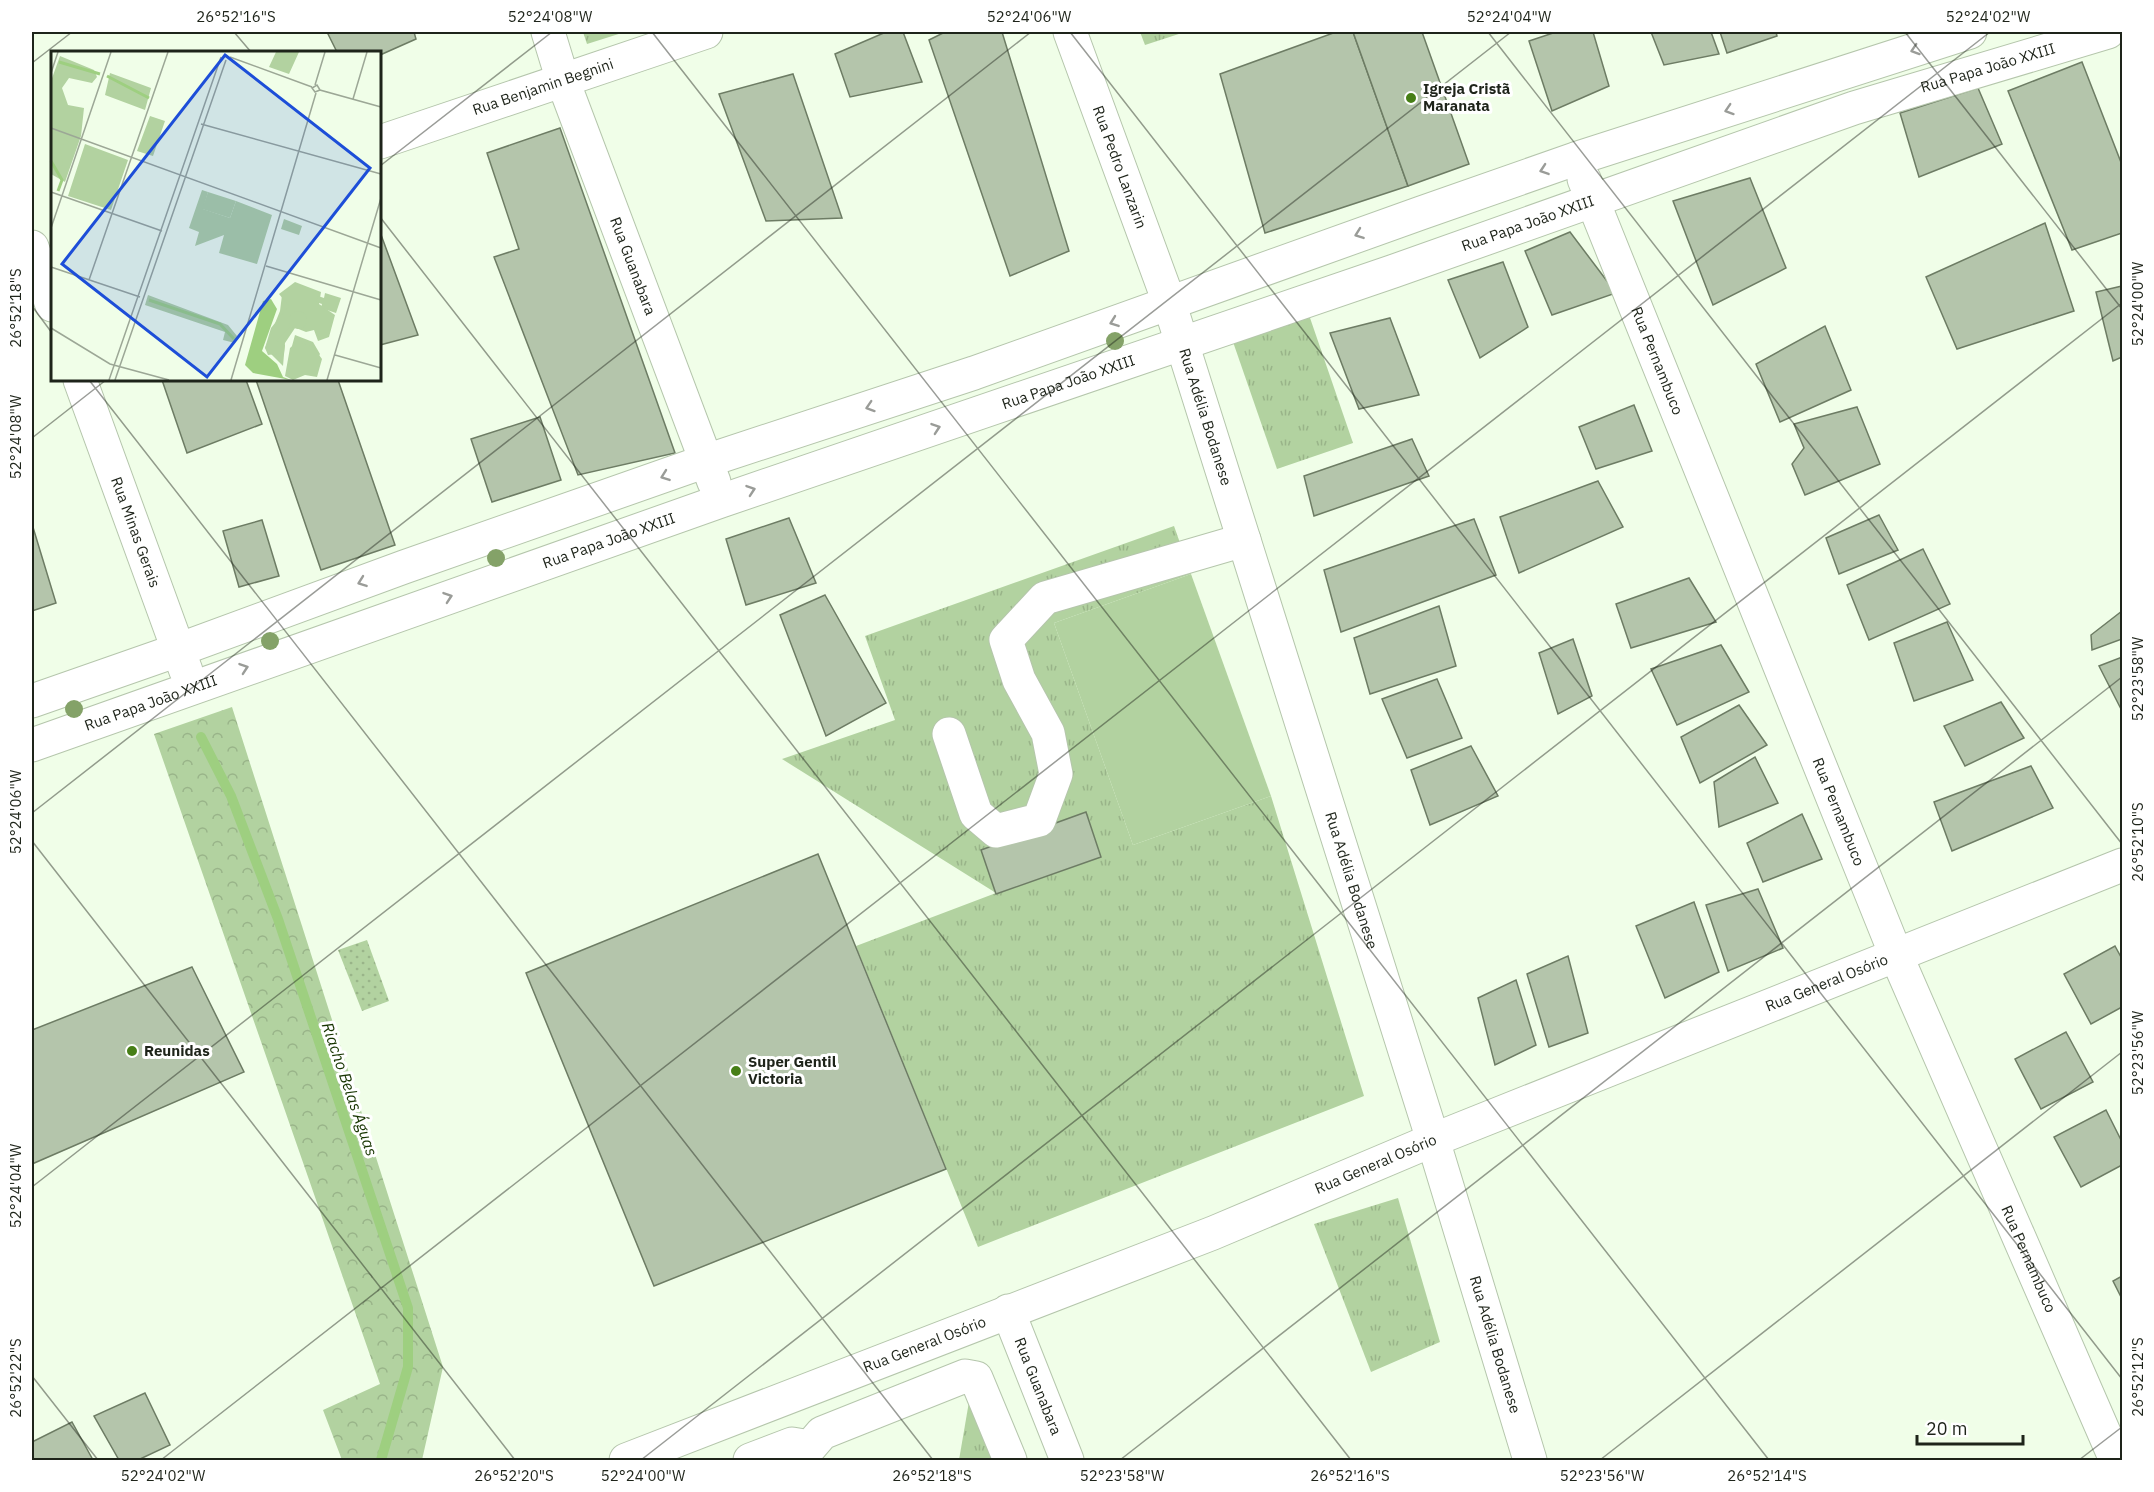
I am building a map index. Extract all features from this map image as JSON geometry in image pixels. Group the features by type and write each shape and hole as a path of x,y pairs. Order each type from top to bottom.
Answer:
{"street":[{"name":"Rua Guanabara","path":"548,32 563,81 721,501"},
{"name":"Rua Benjamin Begnini","path":"381,142 706,32"},
{"name":"Rua Pedro Lanzarin","path":"1070,32 1169,302"},
{"path":"32,701 404,567 706,461 974,373 1575,159 1970,32"},
{"name":"Rua Papa João XXIII","path":"32,745 192,686 721,501 1436,256 1854,108 2108,32"},
{"path":"1842,73 1854,108"},
{"name":"Rua Pernambuco","path":"1575,159 1896,955 2116,1461"},
{"path":"1420,213 1436,256"},
{"path":"40,252 51,301"},
{"name":"Rua Adélia Bodanese","path":"1169,302 1433,1140 1530,1461"},
{"path":"974,373 987,410"},
{"name":"Rua Minas Gerais","path":"80,381 192,686"},
{"path":"584,505 600,544"},
{"path":"950,734 962,779 976,814 996,831 1039,820 1056,774 1048,733 1018,680 1006,640 1045,598 1244,540"},
{"path":"404,567 415,608"},
{"name":"Rua General Osório","path":"626,1461 1213,1233 1433,1140 2122,865"},
{"name":"Rua Guanabara","path":"1008,1311 1067,1461"},
{"path":"750,1461 792,1444 810,1447 822,1433 965,1376 976,1378 1010,1461"}],"green space":[{"path":"583,32 625,32 587,44"},
{"path":"1140,32 1185,32 1145,45"},
{"path":"1308,312 1353,443 1277,469 1232,339"},
{"path":"1174,526 1191,574 1054,623 1133,845 1271,796 1364,1096 978,1247 856,946 996,893 782,759 895,720 865,636","holes":["1086,812 1101,857 996,894 981,850"]},
{"path":"1191,574 1271,796 1133,845 1054,623"},
{"path":"232,707 443,1367 422,1460 342,1460 323,1410 380,1384 154,734"},
{"path":"367,940 389,1001 362,1011 338,950"},
{"path":"1398,1198 1440,1342 1371,1372 1314,1224"},
{"path":"971,1390 998,1460 959,1460"}],"building":[{"path":"327,32 414,32 416,39 381,55 381,51 336,51"},
{"path":"886,32 903,32 922,82 850,97 835,54"},
{"path":"945,32 1002,32 1069,251 1010,276 929,40"},
{"path":"1336,32 1353,32 1408,186 1265,233 1220,74"},
{"name":"Igreja Cristã Maranata","path":"1353,32 1422,32 1469,164 1408,186"},
{"path":"1556,32 1593,32 1609,86 1552,111 1529,41"},
{"path":"1651,32 1711,32 1719,54 1664,65"},
{"path":"1720,32 1776,32 1777,36 1727,53"},
{"path":"2082,62 2122,165 2122,233 2072,250 2008,91"},
{"path":"793,74 842,218 766,221 719,94"},
{"path":"1978,88 2002,144 1919,177 1900,113"},
{"path":"560,128 675,453 578,475 494,257 519,249 487,153"},
{"path":"1750,178 1786,268 1713,305 1673,201"},
{"path":"2045,223 2074,311 1957,349 1926,277"},
{"path":"1570,232 1616,293 1552,315 1525,251"},
{"path":"381,235 418,335 381,345"},
{"path":"1503,262 1528,327 1480,358 1448,280"},
{"path":"2122,286 2122,357 2113,361 2096,292"},
{"path":"1390,318 1419,395 1359,409 1330,333"},
{"path":"1825,326 1851,390 1780,422 1756,364"},
{"path":"162,381 246,381 262,424 187,453"},
{"path":"256,381 338,381 395,545 321,570"},
{"path":"1634,405 1652,451 1596,469 1579,427"},
{"path":"1857,407 1880,464 1805,495 1792,464 1804,448 1794,424"},
{"path":"540,417 561,480 492,502 471,439"},
{"path":"1412,439 1429,476 1314,516 1304,476"},
{"path":"1598,481 1623,527 1519,573 1500,517"},
{"path":"1879,515 1898,550 1839,574 1826,538"},
{"path":"789,518 816,583 746,605 726,539"},
{"path":"1474,519 1496,575 1341,632 1324,570"},
{"path":"262,520 279,576 239,587 223,531"},
{"path":"32,524 56,603 32,611"},
{"path":"1923,549 1950,604 1869,640 1847,585"},
{"path":"1689,578 1716,622 1631,648 1616,604"},
{"path":"825,595 886,703 826,736 780,615"},
{"path":"1439,606 1456,666 1370,694 1354,638"},
{"path":"2122,611 2122,639 2092,650 2091,635"},
{"path":"1947,622 1973,680 1914,701 1894,643"},
{"path":"1573,639 1592,696 1558,714 1539,653"},
{"path":"1721,645 1749,692 1677,725 1651,669"},
{"path":"2122,657 2122,711 2099,666"},
{"path":"1437,679 1462,738 1407,758 1382,699"},
{"path":"2001,702 2024,738 1965,766 1944,726"},
{"path":"1739,705 1767,745 1700,783 1681,737"},
{"path":"1471,746 1498,796 1430,825 1411,770"},
{"path":"1755,757 1778,803 1719,827 1714,782"},
{"path":"2031,766 2053,808 1952,851 1934,802"},
{"path":"1086,812 1101,857 996,894 981,850"},
{"path":"1802,814 1822,859 1763,882 1747,843"},
{"name":"Super Gentil Victoria","path":"818,854 946,1169 654,1286 526,973"},
{"path":"1758,889 1783,948 1728,971 1706,905"},
{"path":"1694,902 1719,972 1665,998 1636,926"},
{"path":"2115,946 2122,959 2122,1007 2091,1024 2064,974"},
{"path":"1568,956 1588,1033 1549,1047 1527,974"},
{"name":"Reunidas","path":"192,967 244,1072 32,1164 32,1030"},
{"path":"1516,980 1536,1045 1495,1065 1478,998"},
{"path":"2066,1032 2093,1082 2041,1109 2015,1059"},
{"path":"2106,1110 2122,1142 2122,1165 2081,1187 2054,1137"},
{"path":"2122,1276 2122,1299 2113,1281"},
{"path":"145,1393 170,1445 138,1460 119,1460 94,1416"},
{"path":"72,1422 93,1460 32,1460 32,1442"}],"waterway":[{"name":"Riacho Belas Águas","path":"201,737 231,796 278,919 408,1308 408,1367 381,1460"}],"place":[{"name":"Igreja Cristã Maranata","path":"1411,98"},
{"name":"Reunidas","path":"132,1051"},
{"name":"Super Gentil Victoria","path":"736,1071"}]}
